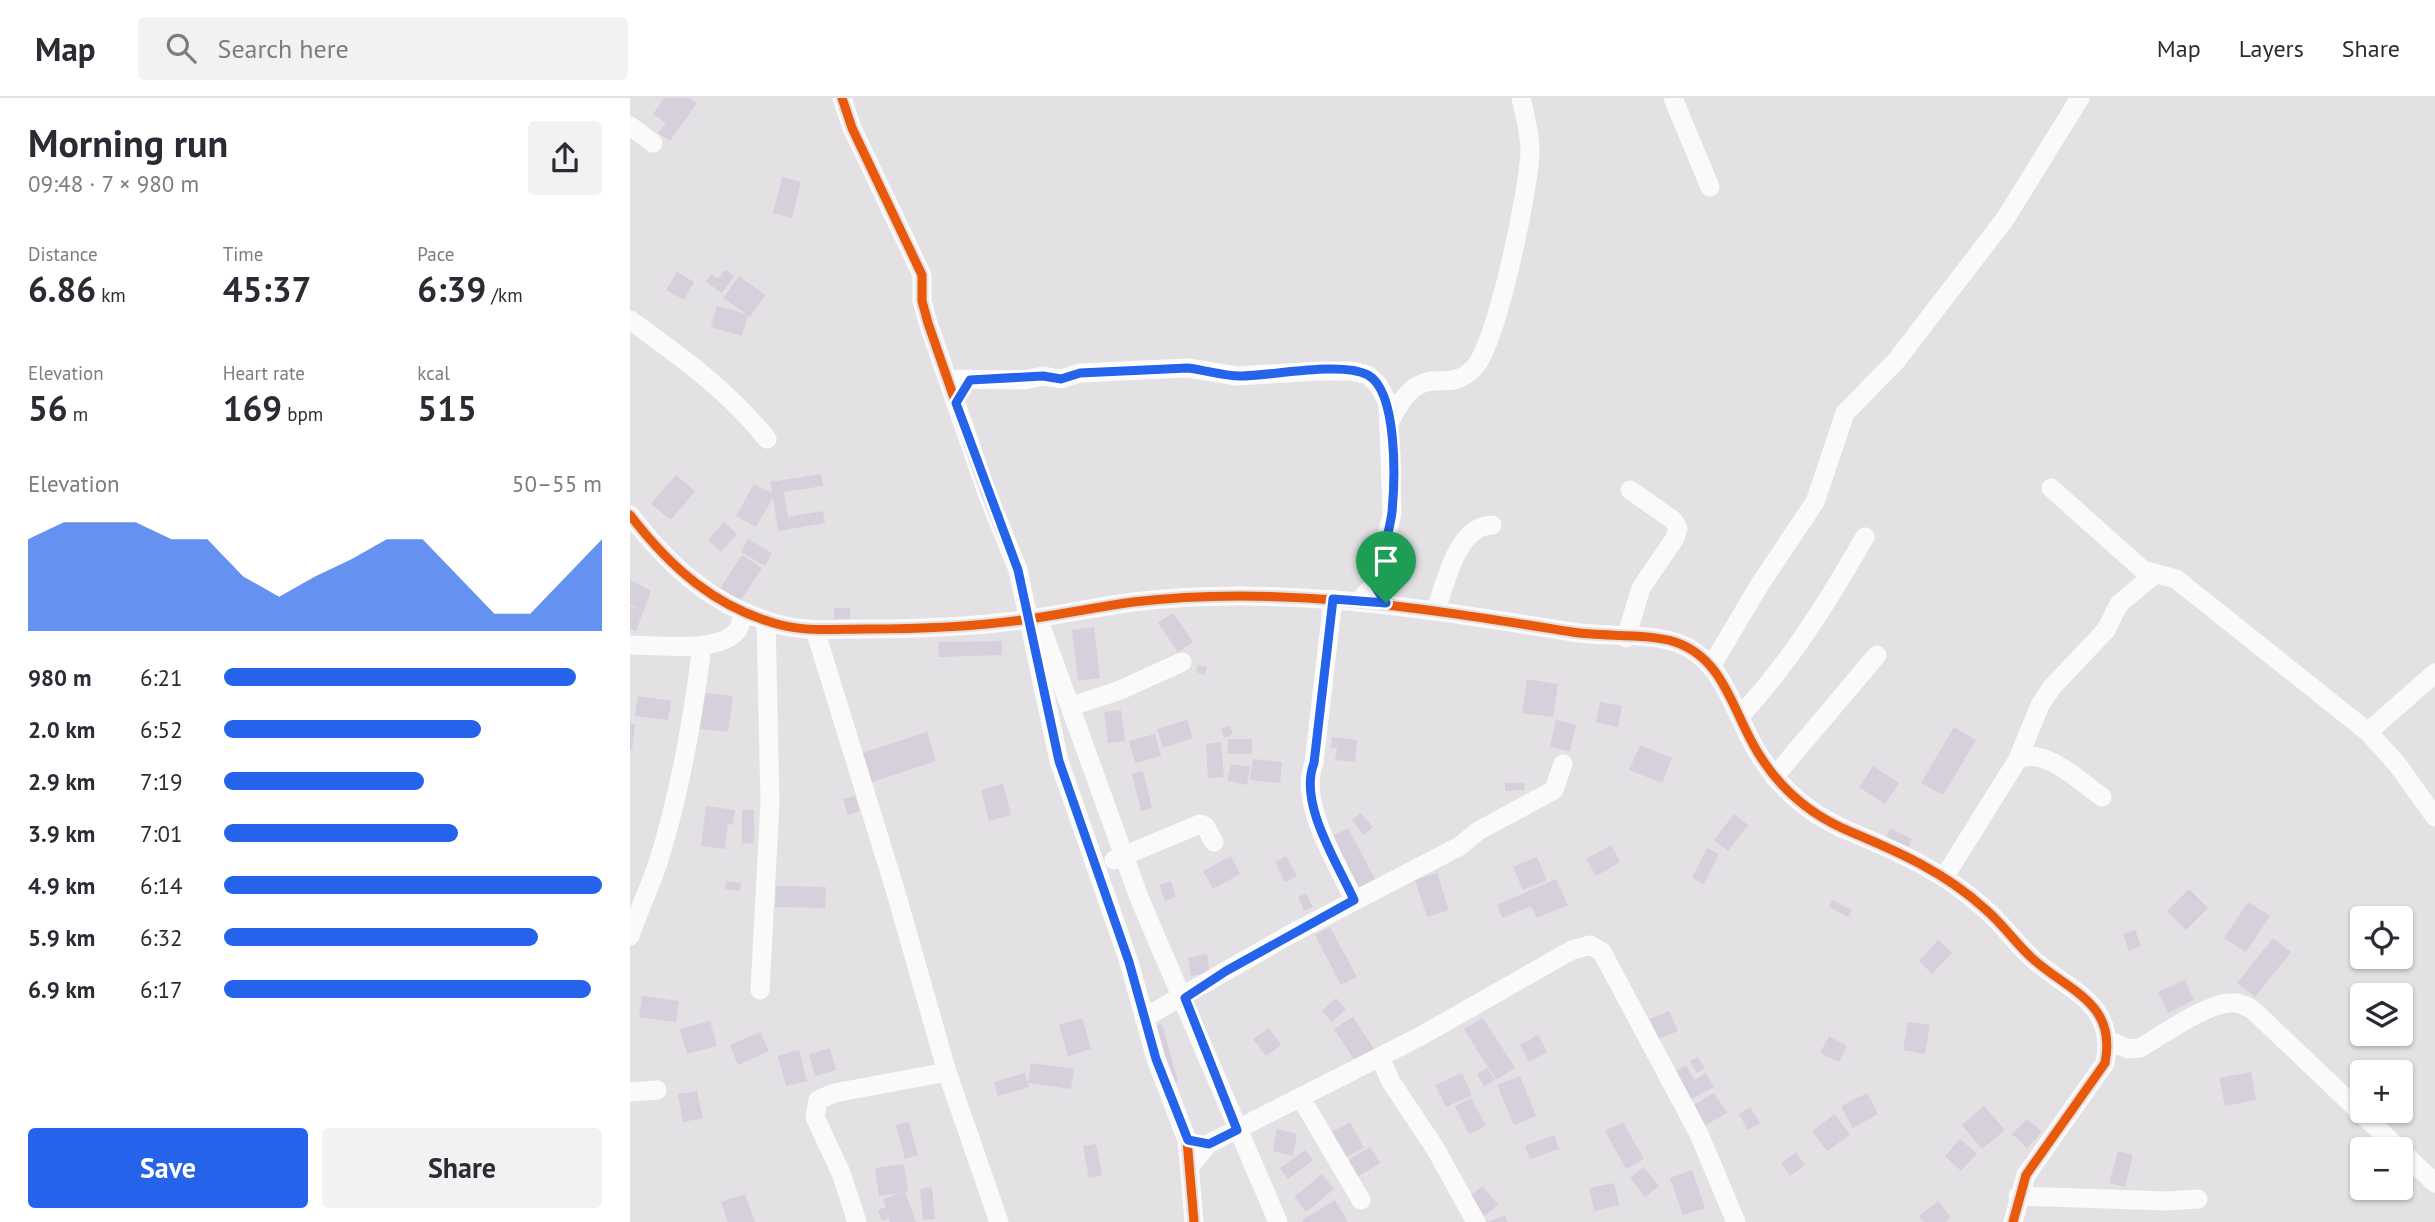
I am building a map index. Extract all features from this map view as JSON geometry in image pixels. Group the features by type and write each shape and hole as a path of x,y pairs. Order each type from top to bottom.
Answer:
{"street":[{"path":"842,98 852,128 922,275 924,311 1018,570 1032,619 1059,761 1097,867 1166,1090 1188,1140 1194,1222"},
{"path":"1390,422 1412,386 1427,380 1465,375 1475,367 1485,347 1510,267 1529,169 1530,148 1521,98"},
{"path":"1673,98 1710,187"},
{"path":"1712,665 1760,584 1815,502 1845,413 1896,361 2005,219 2080,98"},
{"path":"630,126 653,143"},
{"path":"630,320 699,370 743,409 767,439"},
{"path":"948,379 1043,376 1061,379 1080,373 1188,368 1237,376 1352,371 1368,375 1379,386 1388,403 1392,514 1374,585 1360,600"},
{"path":"956,403 970,380"},
{"path":"2050,488 2143,570 2176,579 2368,732 2398,764 2435,817"},
{"path":"1626,638 1641,588 1675,538 1678,528 1673,520 1630,490"},
{"path":"630,515 660,554 716,598 766,621 815,630 923,630 1032,619 1167,599 1333,599 1436,609 1626,638 1657,637 1698,652 1712,665 1741,715 1756,751 1774,777 1798,802 1819,816 1945,876 1986,909 2028,954 2098,1011 2110,1041 2105,1063 2095,1082 2038,1157 2018,1196 2013,1222"},
{"path":"1436,609 1454,562 1469,535 1483,525 1492,525"},
{"path":"1741,715 1771,682 1814,624 1865,537"},
{"path":"1945,876 2018,759 2040,705 2052,687 2106,630 2119,604 2155,574"},
{"path":"1374,585 1386,603"},
{"path":"1333,599 1314,763 1308,787 1316,816 1354,900"},
{"path":"630,645 702,645 729,639 739,629 743,611"},
{"path":"1032,619 1072,706 1089,762 1124,856 1185,998 1237,1130 1278,1222"},
{"path":"760,990 770,802 766,621"},
{"path":"815,630 894,886 947,1072 999,1222"},
{"path":"630,936 656,866 674,800 692,726 702,645"},
{"path":"1774,777 1877,654"},
{"path":"1072,706 1118,691 1182,662"},
{"path":"2368,732 2435,673"},
{"path":"2018,759 2035,755 2054,764 2102,797"},
{"path":"1144,1018 1185,998 1226,971 1354,900 1460,846 1478,831 1554,790 1563,764"},
{"path":"1097,867 1200,824 1205,825 1214,842"},
{"path":"1191,1165 1209,1144 1380,1057 1572,950 1585,945 1595,946 1602,952 1698,1132 1736,1222"},
{"path":"2110,1041 2128,1049 2140,1048 2213,1008 2229,1002 2240,1003 2253,1010 2387,1137"},
{"path":"1380,1057 1391,1082 1434,1148 1476,1222"},
{"path":"857,1222 841,1173 815,1117 818,1100 834,1093 947,1072"},
{"path":"630,1092 657,1090"},
{"path":"1301,1098 1361,1200"},
{"path":"1188,1140 1209,1144"},
{"path":"2413,1162 2435,1183"},
{"path":"2018,1196 2168,1201 2198,1199"}],"building":[{"path":"664,98 690,98 697,103 670,141 658,133 666,123 653,114"},
{"path":"782,177 801,182 792,218 773,213"},
{"path":"725,270 734,276 722,293 706,282 711,274 718,279"},
{"path":"677,272 694,282 684,300 666,290"},
{"path":"739,276 765,295 750,317 748,315 742,336 711,327 717,306 746,314 723,298"},
{"path":"821,474 823,486 784,492 788,517 823,511 825,523 778,531 773,497 756,527 736,516 754,484 772,493 770,482"},
{"path":"676,475 695,491 671,520 651,504"},
{"path":"724,522 737,534 721,552 708,540"},
{"path":"748,539 772,553 765,566 741,552"},
{"path":"742,555 762,568 737,606 717,593"},
{"path":"630,580 651,591 636,631 630,629 630,606 641,610 630,604"},
{"path":"834,608 850,608 850,619 834,619"},
{"path":"1173,613 1193,642 1178,652 1158,623"},
{"path":"1094,627 1100,678 1078,681 1072,630"},
{"path":"1002,641 1002,655 939,657 938,642"},
{"path":"1198,665 1207,667 1205,675 1196,672"},
{"path":"1527,679 1558,684 1553,717 1522,713"},
{"path":"697,692 733,696 728,732 694,728"},
{"path":"638,696 671,701 668,720 635,716"},
{"path":"1600,702 1622,706 1618,727 1596,722"},
{"path":"1121,710 1125,741 1108,743 1104,712"},
{"path":"1187,720 1193,738 1163,748 1157,729"},
{"path":"1556,720 1576,725 1570,751 1550,747"},
{"path":"630,724 635,724 632,750 630,750"},
{"path":"1229,725 1233,734 1224,738 1221,729"},
{"path":"1954,727 1976,740 1943,795 1921,783"},
{"path":"927,732 936,761 869,783 859,754"},
{"path":"1155,734 1161,756 1135,763 1129,741"},
{"path":"1332,737 1357,740 1355,762 1335,760 1337,748 1331,747"},
{"path":"1228,739 1252,739 1252,754 1227,754"},
{"path":"1221,742 1224,777 1208,778 1206,744"},
{"path":"1640,745 1672,758 1662,783 1629,770"},
{"path":"1253,759 1282,762 1280,783 1250,780"},
{"path":"1231,764 1250,767 1247,785 1227,781"},
{"path":"1873,766 1899,783 1885,804 1859,787"},
{"path":"1143,771 1152,808 1141,811 1132,774"},
{"path":"1505,783 1524,783 1525,790 1505,791"},
{"path":"1003,784 1011,815 989,821 981,790"},
{"path":"855,796 860,811 848,815 843,799"},
{"path":"706,806 735,810 733,825 728,824 725,849 701,846"},
{"path":"742,810 754,810 754,843 742,844"},
{"path":"1361,813 1373,827 1364,835 1352,820"},
{"path":"1734,814 1748,825 1728,851 1714,840"},
{"path":"1348,828 1375,879 1357,888 1320,843"},
{"path":"1890,828 1912,839 1907,851 1884,841"},
{"path":"1611,845 1620,862 1596,876 1586,859"},
{"path":"1707,848 1719,854 1704,884 1692,878"},
{"path":"1231,856 1240,874 1213,889 1203,871"},
{"path":"1286,856 1297,876 1285,882 1275,862"},
{"path":"1537,857 1547,880 1523,890 1513,867"},
{"path":"1437,873 1449,910 1427,917 1415,880"},
{"path":"1556,879 1568,905 1537,918 1531,906 1502,918 1497,905"},
{"path":"726,881 741,883 740,891 725,889"},
{"path":"1171,881 1176,897 1165,901 1159,885"},
{"path":"776,886 826,887 825,908 775,907"},
{"path":"2189,889 2208,908 2186,930 2167,911"},
{"path":"1306,893 1313,907 1304,911 1298,897"},
{"path":"1832,900 1852,910 1848,917 1829,907"},
{"path":"2248,902 2270,916 2246,952 2224,938"},
{"path":"1330,927 1357,977 1341,985 1315,935"},
{"path":"2135,930 2141,946 2129,951 2123,934"},
{"path":"2273,938 2291,952 2255,997 2237,983"},
{"path":"1938,940 1952,953 1932,974 1919,961"},
{"path":"1207,954 1210,973 1191,976 1188,958"},
{"path":"2185,980 2194,1000 2168,1013 2158,992"},
{"path":"642,996 679,1001 676,1022 639,1017"},
{"path":"1336,998 1346,1009 1332,1022 1322,1011"},
{"path":"1669,1011 1678,1031 1658,1039 1650,1019"},
{"path":"1353,1017 1376,1052 1357,1064 1334,1029"},
{"path":"1082,1018 1091,1049 1068,1056 1059,1025"},
{"path":"1483,1018 1515,1068 1496,1080 1464,1029"},
{"path":"710,1021 717,1046 687,1054 680,1029"},
{"path":"1908,1022 1930,1025 1925,1054 1903,1050"},
{"path":"1162,1024 1178,1081 1161,1085 1146,1028"},
{"path":"1269,1028 1281,1045 1266,1056 1253,1039"},
{"path":"760,1032 769,1051 738,1065 730,1045"},
{"path":"1538,1035 1547,1052 1529,1062 1520,1045"},
{"path":"1829,1036 1847,1046 1839,1062 1820,1053"},
{"path":"830,1048 836,1070 815,1076 809,1054"},
{"path":"799,1050 807,1081 786,1086 778,1056"},
{"path":"1698,1057 1705,1068 1697,1073 1690,1061"},
{"path":"1031,1063 1074,1069 1071,1089 1028,1083"},
{"path":"1686,1065 1694,1080 1706,1073 1714,1087 1682,1104 1667,1075"},
{"path":"1487,1068 1495,1080 1484,1086 1477,1074"},
{"path":"2251,1072 2256,1100 2225,1106 2219,1078"},
{"path":"1025,1073 1029,1087 998,1096 994,1082"},
{"path":"1462,1073 1472,1095 1446,1107 1435,1085"},
{"path":"1520,1076 1536,1116 1514,1125 1497,1085"},
{"path":"697,1091 703,1118 683,1122 678,1094"},
{"path":"1714,1093 1727,1113 1697,1130 1686,1110"},
{"path":"1867,1093 1878,1114 1853,1128 1841,1106"},
{"path":"1471,1098 1486,1126 1469,1134 1455,1106"},
{"path":"1984,1106 2005,1130 1982,1149 1962,1125"},
{"path":"1750,1107 1760,1123 1748,1130 1739,1114"},
{"path":"1835,1114 1850,1135 1827,1151 1812,1131"},
{"path":"2027,1119 2042,1132 2027,1148 2012,1134"},
{"path":"909,1122 918,1155 905,1159 896,1125"},
{"path":"1350,1122 1364,1148 1344,1158 1330,1133"},
{"path":"1623,1122 1644,1159 1626,1169 1605,1131"},
{"path":"1277,1129 1297,1134 1293,1156 1273,1151"},
{"path":"1554,1135 1559,1149 1530,1159 1525,1146"},
{"path":"1960,1139 1977,1154 1961,1171 1945,1156"},
{"path":"1096,1144 1102,1175 1089,1178 1083,1146"},
{"path":"1370,1147 1380,1163 1352,1180 1342,1164"},
{"path":"1305,1150 1313,1160 1288,1179 1280,1168"},
{"path":"2118,1151 2133,1155 2125,1187 2109,1183"},
{"path":"1796,1152 1805,1165 1790,1176 1781,1163"},
{"path":"904,1164 908,1192 905,1192 916,1222 890,1222 889,1218 882,1221 878,1210 886,1207 883,1199 902,1193 879,1196 875,1168"},
{"path":"1644,1167 1659,1186 1645,1197 1630,1178"},
{"path":"1692,1170 1705,1208 1683,1215 1670,1178"},
{"path":"1322,1174 1334,1189 1306,1212 1294,1197"},
{"path":"1614,1183 1619,1205 1594,1211 1589,1188"},
{"path":"1483,1186 1498,1205 1482,1218 1467,1198"},
{"path":"932,1187 935,1219 923,1220 920,1189"},
{"path":"745,1194 755,1222 728,1222 721,1202"},
{"path":"1335,1200 1348,1222 1303,1222 1302,1220"},
{"path":"1938,1201 1951,1218 1946,1222 1924,1222 1919,1216"},
{"path":"1505,1215 1508,1222 1488,1222"}],"cycle path":[{"path":"842,98 852,128 922,275 922,301 928,323 987,493 1018,570 1059,761 1129,962 1156,1059 1187,1140 1194,1222"},
{"path":"630,515 661,552 715,596 757,618 802,629 964,626 1022,620 1133,602 1244,596 1354,602 1584,633 1651,637 1675,642 1692,650 1706,661 1717,675 1769,769 1799,801 1837,826 1938,874 1970,896 1992,915 2033,959 2075,991 2097,1012 2104,1026 2107,1043 2105,1063 2026,1175 2013,1222"}],"route":[{"path":"1188,368 1237,376 1319,370 1352,371 1368,375 1379,386 1388,403 1390,422 1392,514 1374,585 1386,603 1333,599 1314,763 1309,776 1310,799 1316,816 1354,900 1289,935 1283,941 1251,956 1185,998 1237,1130 1209,1144 1188,1140 1166,1090 1129,962 1059,761 1049,725 1018,570 987,493 956,403 970,380 1025,380 1043,376 1061,379 1080,373 1188,368"}]}
